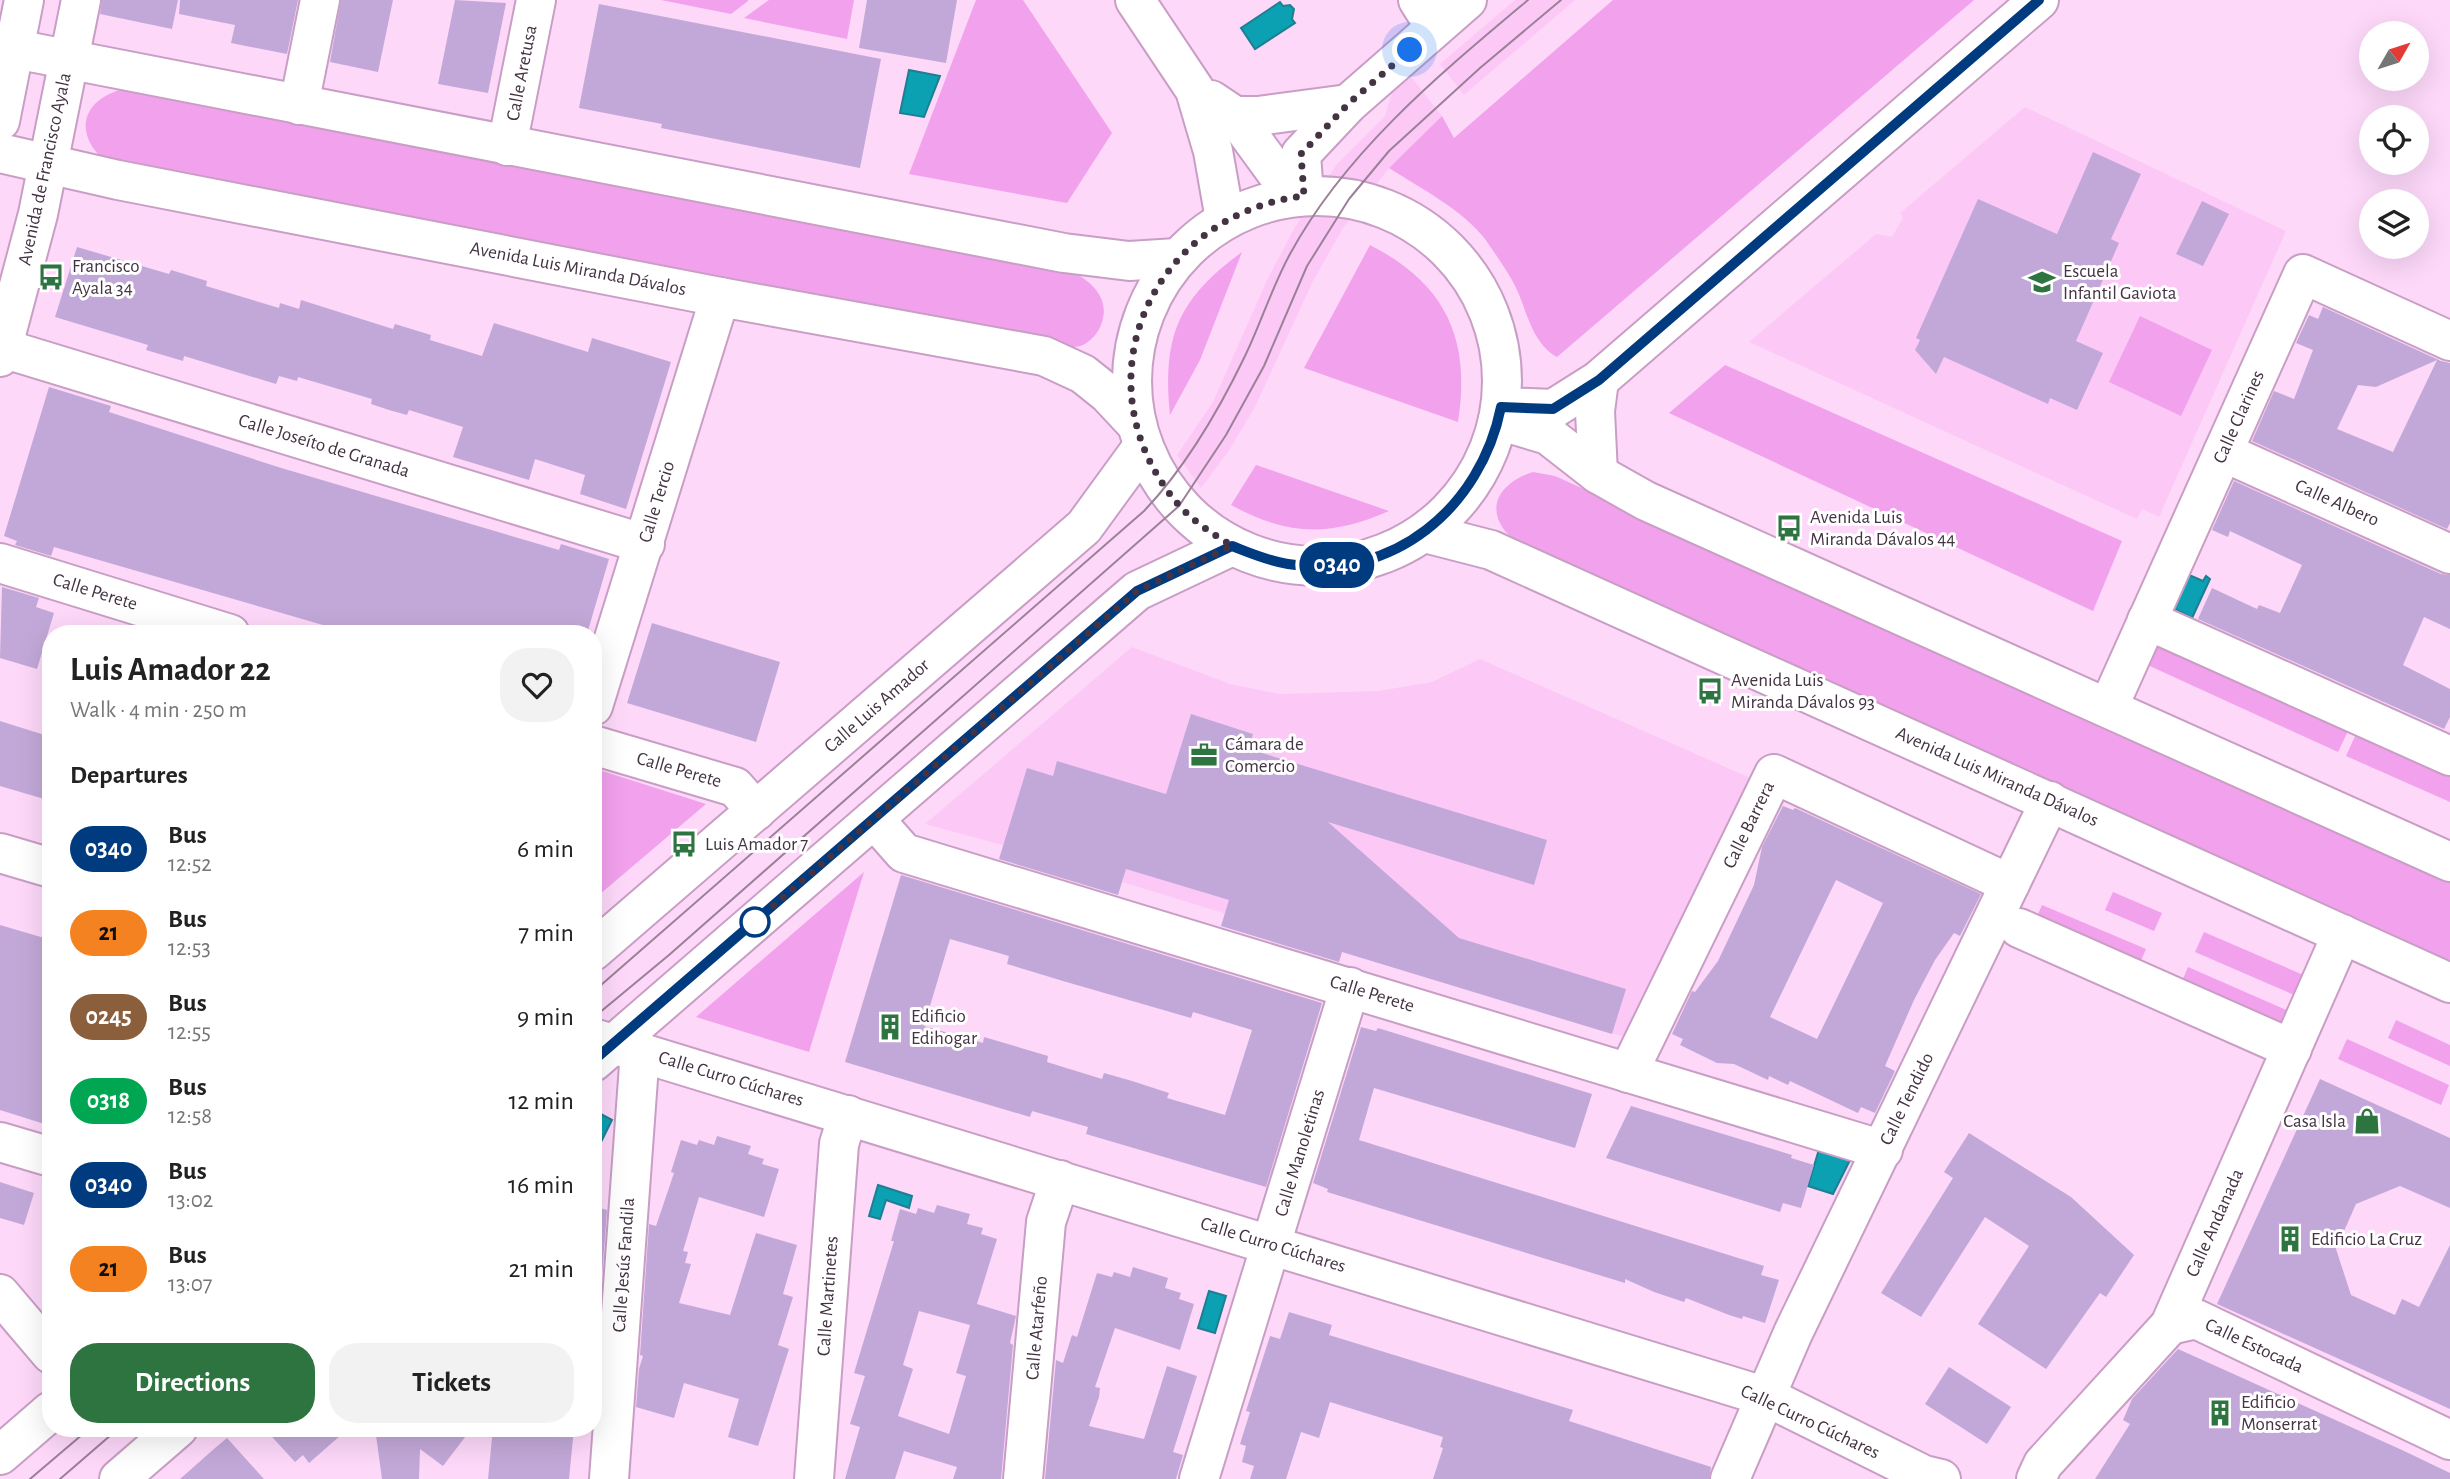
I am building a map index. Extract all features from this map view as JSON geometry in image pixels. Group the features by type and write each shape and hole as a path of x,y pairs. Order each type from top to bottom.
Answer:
{"street":[{"path":"0,121 8,63 24,0"},
{"name":"Avenida de Francisco Ayala","path":"1,353 48,163 81,0"},
{"path":"299,105 320,0"},
{"name":"Calle Aretusa","path":"507,146 536,0"},
{"path":"1135,0 1195,90 1213,151 1225,219"},
{"path":"1299,197 1301,154 1426,14 1467,0"},
{"path":"1500,413 1553,409 1599,380 2039,0"},
{"path":"69,61 1064,253 1129,261 1177,258"},
{"name":"Avenida de Francisco Ayala","path":"8,63 69,61"},
{"path":"1195,90 1235,116 1299,197"},
{"path":"1235,116 1258,116 1348,104"},
{"name":"Avenida Luis Miranda Dávalos","path":"0,153 132,183 720,297 1044,356 1083,374 1108,394 1140,435"},
{"path":"1299,197 1349,199 1387,210 1421,228 1452,256 1477,289 1494,327 1502,367 1500,413 1485,461 1461,499 1425,533 1392,551 1359,562 1327,566 1289,565 1260,558 1232,546 1204,528 1179,506 1166,488 1140,435 1132,396 1132,366 1138,332 1152,295 1177,258 1203,234 1225,219 1257,205 1299,197"},
{"name":"Calle Clarines","path":"2108,708 2303,274 2450,341"},
{"name":"Calle Tercio","path":"602,678 720,297"},
{"name":"Calle Joseíto de Granada","path":"1,353 645,544"},
{"path":"1598,474 1595,411 1599,380"},
{"path":"1500,413 1548,435 1598,474 1646,501 2450,862"},
{"name":"Calle Luis Amador","path":"602,943 1084,527 1140,435"},
{"name":"Calle Albero","path":"2223,452 2450,554"},
{"name":"Avenida Luis Miranda Dávalos","path":"1425,533 1491,550 2450,983"},
{"path":"610,1049 1137,591 1232,546"},
{"name":"Calle Perete","path":"0,563 201,625"},
{"path":"2147,620 2450,756"},
{"name":"Calle Perete","path":"602,748 735,787 756,811"},
{"name":"Calle Barrera","path":"1628,1073 1773,774 2010,884"},
{"name":"Calle Tendido","path":"1730,1479 1793,1333 2050,801"},
{"name":"Calle Perete","path":"873,819 904,853 1883,1150"},
{"path":"0,853 42,866"},
{"path":"2019,928 2292,1049"},
{"name":"Calle Andanada","path":"2036,1479 2043,1464 2170,1325 2342,934"},
{"name":"Calle Manoletinas","path":"1199,1479 1350,987"},
{"name":"Calle Curro Cúchares","path":"610,1049 848,1115 1060,1180 1267,1260 1767,1397 1930,1478"},
{"name":"Calle Jesús Fandila","path":"609,1479 610,1049"},
{"name":"Calle Martinetes","path":"814,1479 839,1144 848,1115"},
{"path":"0,1142 42,1154"},
{"name":"Calle Atarfeño","path":"1023,1479 1046,1222 1060,1180"},
{"path":"0,1294 42,1343"},
{"name":"Calle Estocada","path":"2170,1325 2196,1319 2450,1440"},
{"path":"0,1455 42,1419"},
{"path":"119,1479 168,1437"}],"shaded area":[{"path":"661,0 748,0 748,1 731,14"},
{"path":"769,0 854,0 847,39 744,18"},
{"path":"976,0 1023,0 1112,133 1067,203 909,174"},
{"path":"1515,0 1575,0 1464,95 1440,64"},
{"path":"1613,0 1974,0 1557,357 1540,342 1512,280 1476,228 1440,200 1389,168 1442,116 1454,138"},
{"path":"1409,74 1442,116 1389,168 1343,228 1312,283 1256,405 1230,449 1201,488 1177,455 1213,402 1267,280 1295,227 1337,164 1385,116 1393,89"},
{"path":"123,89 1072,271 1087,281 1102,300 1104,307 1101,325 1094,337 1083,345 1060,347 105,161 89,139 87,119 98,101"},
{"name":"Escuela Infantil Gaviota","path":"2025,107 2286,231 2159,517 2142,509 2137,519 1749,342 1876,234 1892,237 1903,218 1900,213"},
{"path":"1370,245 1418,277 1435,296 1447,317 1456,340 1460,365 1458,422 1304,368"},
{"path":"1242,252 1200,360 1170,415 1169,363 1172,341 1179,322 1189,303 1203,286"},
{"path":"2140,316 2212,350 2181,416 2109,382"},
{"path":"1725,365 2122,541 2093,611 1669,413"},
{"path":"1256,465 1389,511 1328,529 1271,523 1231,505"},
{"path":"1533,472 1555,476 2450,880 2450,964 1522,545 1507,533 1499,520 1497,502 1507,487"},
{"path":"2151,639 2349,729 2338,752 2141,662"},
{"path":"1132,647 1230,684 1280,694 1378,691 1432,682 1480,659 1755,780 1631,1039 1006,846 925,824"},
{"path":"2357,732 2450,774 2450,802 2346,756"},
{"path":"602,771 706,804 602,892"},
{"path":"864,872 809,1052 696,1017"},
{"path":"2113,892 2162,913 2154,931 2105,910"},
{"path":"2042,905 2146,949 2139,965 2035,921"},
{"path":"2204,932 2308,977 2299,997 2195,952"},
{"path":"2188,967 2291,1012 2282,1033 2179,988"},
{"path":"2396,1020 2450,1045 2450,1066 2388,1038"},
{"path":"2347,1039 2449,1085 2441,1105 2338,1059"}],"water":[{"path":"1280,2 1283,6 1290,5 1294,9 1292,19 1295,23 1255,49 1241,28"},
{"path":"909,70 940,76 924,117 900,113"},
{"path":"2189,575 2203,581 2206,576 2210,579 2192,618 2173,608"},
{"path":"602,1115 612,1120 602,1140"},
{"path":"1820,1146 1852,1156 1833,1194 1808,1186"},
{"path":"878,1185 912,1196 909,1208 886,1200 880,1219 869,1216"},
{"path":"1209,1291 1226,1296 1215,1333 1198,1328"}],"building":[{"path":"102,0 178,0 172,29 100,14"},
{"path":"180,0 298,0 287,54 231,43 235,25 179,14"},
{"path":"341,0 393,0 378,72 330,62"},
{"path":"455,0 506,3 488,93 438,84"},
{"path":"867,0 957,0 946,63 859,48"},
{"path":"599,4 881,59 860,168 661,128 662,124 579,108"},
{"path":"2093,152 2141,174 2111,239 2119,243 2076,341 2103,353 2077,410 2050,398 2048,404 1944,357 1936,374 1915,350 1920,340 1916,338 1978,199 2057,234"},
{"path":"2202,201 2229,214 2203,266 2176,254"},
{"path":"77,247 169,274 171,270 207,281 206,286 279,308 280,303 299,309 301,300 393,329 395,324 431,335 430,340 482,356 494,323 588,352 592,338 671,362 626,509 580,494 585,475 535,459 529,480 453,457 463,427 409,410 407,415 389,410 371,404 372,399 298,377 297,381 279,376 276,384 184,356 183,361 146,350 148,345 55,317"},
{"path":"2323,307 2450,363 2450,523 2447,529 2252,441 2274,391 2294,399 2313,350 2296,343 2309,315 2318,319","holes":["2437,360 2393,452 2337,429 2358,385 2376,387"]},
{"path":"49,387 111,406 109,412 278,467 559,550 561,544 609,559 590,625 323,625 54,547 51,556 15,545 17,541 4,536"},
{"path":"2234,481 2441,574 2450,575 2450,629 2424,617 2403,665 2450,689 2450,717 2444,729 2198,619 2212,588 2257,609 2259,605 2280,613 2302,565 2230,531 2228,537 2212,530"},
{"path":"2,587 39,598 36,607 54,613 50,625 42,625 42,653 37,669 0,658"},
{"path":"652,623 780,662 756,742 627,703"},
{"path":"1191,714 1253,734 1249,749 1547,840 1534,885 1328,822 1459,938 1626,989 1612,1034 1342,952 1339,962 1221,926 1229,900 1126,869 1118,895 999,859 1027,768 1053,776 1057,761 1166,794"},
{"path":"0,721 42,734 42,798 0,786"},
{"path":"1783,806 1793,810 1795,808 1981,894 1960,936 1954,933 1935,960 1914,1000 1885,1066 1895,1071 1875,1113 1861,1107 1858,1113 1790,1081 1788,1085 1769,1076 1768,1080 1734,1064 1717,1063 1680,1045 1683,1039 1672,1034 1692,991 1695,992 1718,961 1754,885 1762,847","holes":["1836,880 1883,903 1817,1039 1770,1017"]},
{"name":"Edificio Edihogar","path":"901,875 1322,1003 1266,1187 1086,1134 1088,1127 1032,1111 1030,1117 845,1062","holes":["950,939 1009,956 1007,964 1191,1018 1193,1012 1252,1030 1225,1115 1167,1098 1169,1093 1132,1081 1104,1073 1102,1079 1047,1062 1048,1056 984,1037 983,1043 924,1026"]},
{"path":"0,925 42,937 42,1123 0,1110"},
{"path":"1361,1027 1376,1031 1378,1028 1592,1094 1575,1148 1374,1088 1359,1140 1764,1266 1761,1275 1779,1280 1765,1323 1729,1315 1686,1298 1684,1302 1625,1279 1625,1283 1327,1192 1328,1189 1313,1183"},
{"name":"Edificio La Cruz","path":"2320,1079 2450,1138 2450,1208 2400,1186 2356,1204 2336,1249 2351,1295 2395,1315 2402,1299 2419,1307 2450,1245 2450,1409 2217,1304"},
{"path":"1631,1106 1792,1155 1791,1158 1814,1165 1801,1208 1783,1203 1780,1212 1606,1158"},
{"path":"1969,1133 2071,1197 2134,1255 2106,1297 2100,1293 2046,1369 1978,1324 2029,1246 1985,1217 1921,1317 1881,1293 1953,1178 1944,1172"},
{"path":"717,1136 751,1146 748,1154 764,1159 762,1164 779,1169 764,1217 699,1197 683,1251 688,1252 685,1263 691,1264 679,1303 730,1315 756,1233 797,1245 783,1294 793,1297 778,1345 789,1349 758,1446 728,1437 739,1399 684,1383 674,1418 636,1407 639,1369 643,1356 640,1355 649,1224 656,1226 674,1173 671,1172 681,1140 697,1145 699,1140 714,1145"},
{"path":"0,1182 34,1193 24,1225 0,1218"},
{"path":"937,1205 970,1214 967,1224 983,1228 981,1234 997,1239 977,1304 1016,1316 1010,1343 1013,1345 1001,1479 953,1479 957,1467 904,1451 895,1479 845,1479 860,1427 850,1424 865,1376 854,1373 894,1241 891,1241 900,1209 916,1214 918,1208 934,1213","holes":["919,1311 970,1325 956,1373 966,1376 949,1434 898,1416 913,1369 903,1365"]},
{"path":"602,1209 607,1210 602,1276"},
{"path":"1133,1267 1168,1278 1165,1288 1181,1293 1179,1299 1194,1304 1180,1350 1115,1328 1095,1387 1100,1388 1099,1397 1089,1426 1144,1439 1167,1366 1197,1376 1173,1452 1183,1455 1176,1479 1045,1479 1056,1360 1063,1363 1072,1335 1077,1337 1097,1273 1112,1277 1114,1272 1130,1277"},
{"path":"1289,1312 1332,1325 1329,1335 1573,1410 1569,1421 1711,1467 1709,1479 1433,1479 1443,1448 1440,1447 1443,1437 1330,1402 1319,1438 1301,1432 1286,1479 1250,1479 1254,1466 1242,1462 1246,1446 1240,1444 1250,1412 1246,1411 1270,1336 1280,1339"},
{"name":"Edificio Monserrat","path":"2178,1349 2402,1450 2450,1473 2450,1479 2095,1479 2130,1424 2123,1420 2132,1399"},
{"path":"1949,1367 2011,1407 1987,1444 1925,1404"},
{"path":"272,1437 339,1437 309,1463 303,1455 295,1462"},
{"path":"376,1437 465,1437 443,1466 420,1449 419,1479 382,1479"},
{"path":"492,1437 573,1437 569,1479 488,1479"},
{"path":"227,1438 264,1479 180,1479 215,1448"}],"tram line":[{"path":"602,984 1144,511 1174,476 1224,398 1290,254 1338,181 1397,116 1528,0"},
{"path":"602,1011 669,955 1179,506 1226,435 1264,366 1307,266 1349,199 1389,151 1480,68 1561,0"},
{"path":"30,1479 79,1437"},
{"path":"60,1479 109,1437"}],"bus line":[{"name":"0340","path":"602,1053 1137,591 1232,546 1260,558 1289,565 1327,566 1375,557 1425,533 1461,499 1485,461 1501,407 1553,409 1599,380 2039,0"}],"place":[{"name":"Francisco Ayala 34","path":"51,277"},
{"name":"Escuela Infantil Gaviota","path":"2042,282"},
{"name":"Avenida Luis Miranda Dávalos 44","path":"1789,528"},
{"name":"Avenida Luis Miranda Dávalos 93","path":"1710,691"},
{"name":"Cámara de Comercio","path":"1204,755"},
{"name":"Luis Amador 7","path":"684,844"},
{"name":"Edificio Edihogar","path":"890,1027"},
{"name":"Casa Isla","path":"2367,1121"},
{"name":"Edificio La Cruz","path":"2290,1239"},
{"name":"Edificio Monserrat","path":"2220,1413"}],"route":[{"path":"755,922 750,926 1137,591 1232,546 1204,528 1179,506 1143,446 1136,424 1132,396 1132,366 1138,332 1152,295 1177,258 1203,234 1225,219 1257,205 1304,196 1301,154 1348,104 1410,50"}]}
